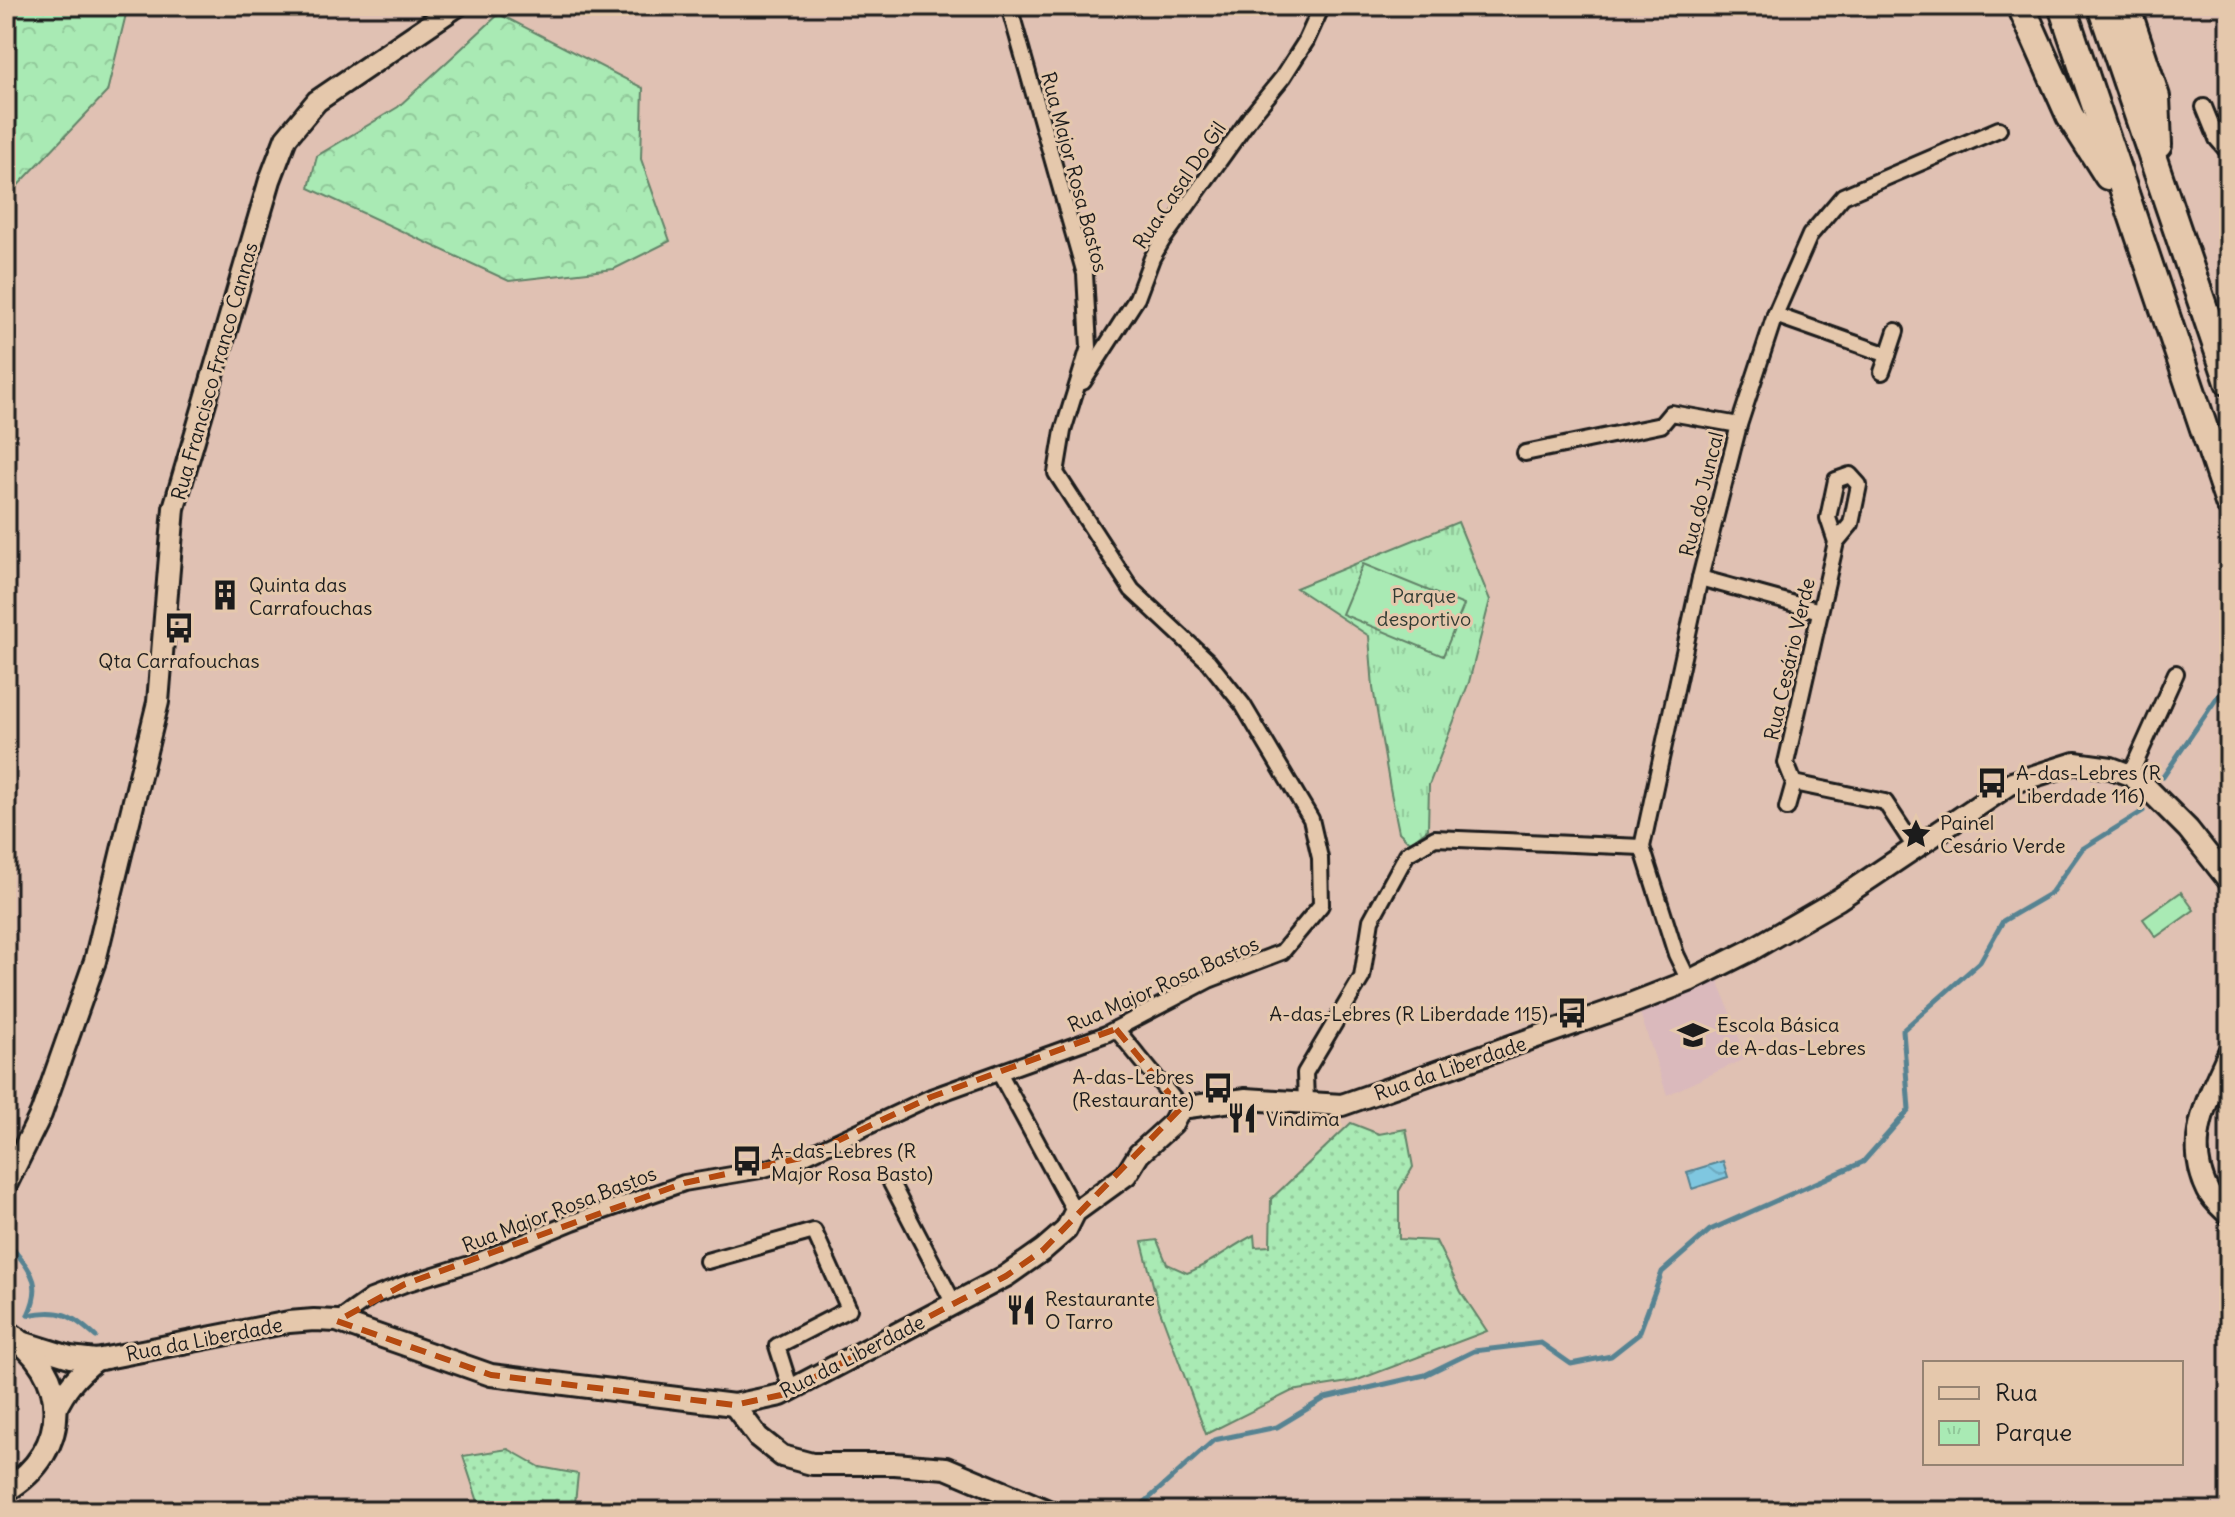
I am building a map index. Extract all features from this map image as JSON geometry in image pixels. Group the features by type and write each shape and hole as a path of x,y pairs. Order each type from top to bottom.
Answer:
{"highway":[{"path":"2021,6 2070,116 2132,213"},
{"path":"2062,6 2229,503"},
{"path":"2101,6 2229,382"},
{"path":"2126,6 2156,97 2159,177"}],"main road":[{"path":"6,1506 16,1484 45,1455 55,1426 55,1396 45,1367 16,1338"}],"street":[{"name":"Rua Francisco Franco Cannas","path":"6,1185 41,1114 95,961 158,702 174,508 270,180 286,138 317,101 457,6"},
{"name":"Rua Major Rosa Bastos","path":"337,1321 371,1297 405,1284 473,1263 573,1222 684,1183 761,1170 801,1158 931,1097 1116,1029 1209,980 1282,952 1321,905 1320,858 1311,819 1243,705 1208,661 1132,590 1056,473 1063,431 1089,347 1085,274 1009,6"},
{"name":"Rua Casal Do Gil","path":"1076,391 1125,319 1162,241 1215,163 1283,77 1306,41 1322,6"},
{"path":"2204,107 2217,139 2229,153"},
{"name":"Rua do Juncal","path":"1689,981 1676,954 1642,847 1700,578 1739,425 1775,315 1810,235 1843,196 1999,129"},
{"path":"1775,315 1888,355"},
{"path":"1882,372 1896,331"},
{"path":"1525,453 1661,425 1671,413 1739,425"},
{"name":"Rua Cesário Verde","path":"1787,808 1794,783 1786,763 1836,542"},
{"path":"1700,578 1820,611"},
{"path":"2130,775 2176,673"},
{"name":"Rua da Liberdade","path":"16,1338 70,1357 96,1360 289,1322 337,1321 491,1375 734,1405 781,1395 1006,1276 1066,1230 1075,1212 1126,1175 1139,1154 1173,1123 1181,1108 1246,1099 1342,1105 1689,981 1751,950 1826,906 2012,783 2075,763 2111,768 2130,775 2188,829 2229,881"},
{"path":"1794,783 1885,802 1916,849"},
{"path":"1306,1103 1305,1073 1362,977 1371,920 1407,854 1435,838 1642,847"},
{"path":"1116,1029 1181,1108"},
{"path":"2229,1052 2201,1113 2197,1154 2208,1192 2229,1215"},
{"path":"1000,1074 1075,1212"},
{"path":"891,1183 953,1302"},
{"path":"707,1261 814,1231 849,1309 777,1346 791,1390"},
{"path":"55,1411 70,1383 96,1360"},
{"path":"734,1405 758,1437 782,1456 812,1464 894,1464 946,1468 1048,1511"}],"highlighted area":[{"path":"1116,1029 1181,1108 1043,1250 1006,1276 781,1395 734,1405 491,1375 337,1321 405,1284 684,1183 801,1158 931,1097"}],"shaded area":[{"name":"Escola Básica de A-das-Lebres","path":"1718,979 1746,1058 1667,1095 1640,1013 1675,1001"}],"green space":[{"path":"6,6 128,6 107,92 6,198"},
{"path":"499,14 643,88 641,159 670,241 614,269 509,281 309,188 317,156 398,107"},
{"name":"Parque desportivo","path":"1458,522 1490,600 1469,682 1429,785 1428,829 1410,843 1399,832 1390,788 1373,688 1369,636 1296,588"},
{"path":"1363,564 1464,605 1443,656 1342,614"},
{"path":"2181,892 2194,910 2156,937 2143,919"},
{"path":"1351,1123 1379,1134 1406,1129 1413,1167 1399,1191 1399,1239 1436,1241 1461,1292 1487,1331 1355,1381 1292,1391 1206,1434 1159,1308 1142,1242 1157,1240 1167,1264 1187,1273 1254,1235 1255,1247 1270,1246 1271,1199"},
{"path":"508,1449 540,1467 578,1474 575,1503 623,1511 481,1511 463,1456"}],"water":[{"path":"1723,1161 1728,1177 1692,1189 1687,1172"}],"waterway":[{"path":"2163,777 2229,680"},
{"path":"1135,1511 1214,1440 1277,1427 1325,1398 1425,1375 1474,1351 1541,1343 1571,1364 1611,1356 1639,1334 1662,1272 1710,1230 1863,1162 1909,1110 1903,1030 1980,962 2003,921 2051,893 2082,849 2143,811"},
{"path":"9,1244 28,1269 35,1285 28,1315"},
{"path":"28,1315 49,1312 65,1315 96,1337"},
{"path":"784,1511 929,1502 962,1511"}],"place":[{"name":"Quinta das Carrafouchas","path":"225,595"},
{"name":"Qta Carrafouchas","path":"179,628"},
{"name":"A-das-Lebres (R Liberdade 116)","path":"1992,783"},
{"name":"Painel Cesário Verde","path":"1916,834"},
{"name":"A-das-Lebres (R Liberdade 115)","path":"1572,1013"},
{"name":"Escola Básica de A-das-Lebres","path":"1693,1035"},
{"name":"A-das-Lebres (Restaurante)","path":"1218,1088"},
{"name":"Vindima","path":"1242,1118"},
{"name":"A-das-Lebres (R Major Rosa Basto)","path":"747,1161"},
{"name":"Restaurante O Tarro","path":"1021,1310"}]}
